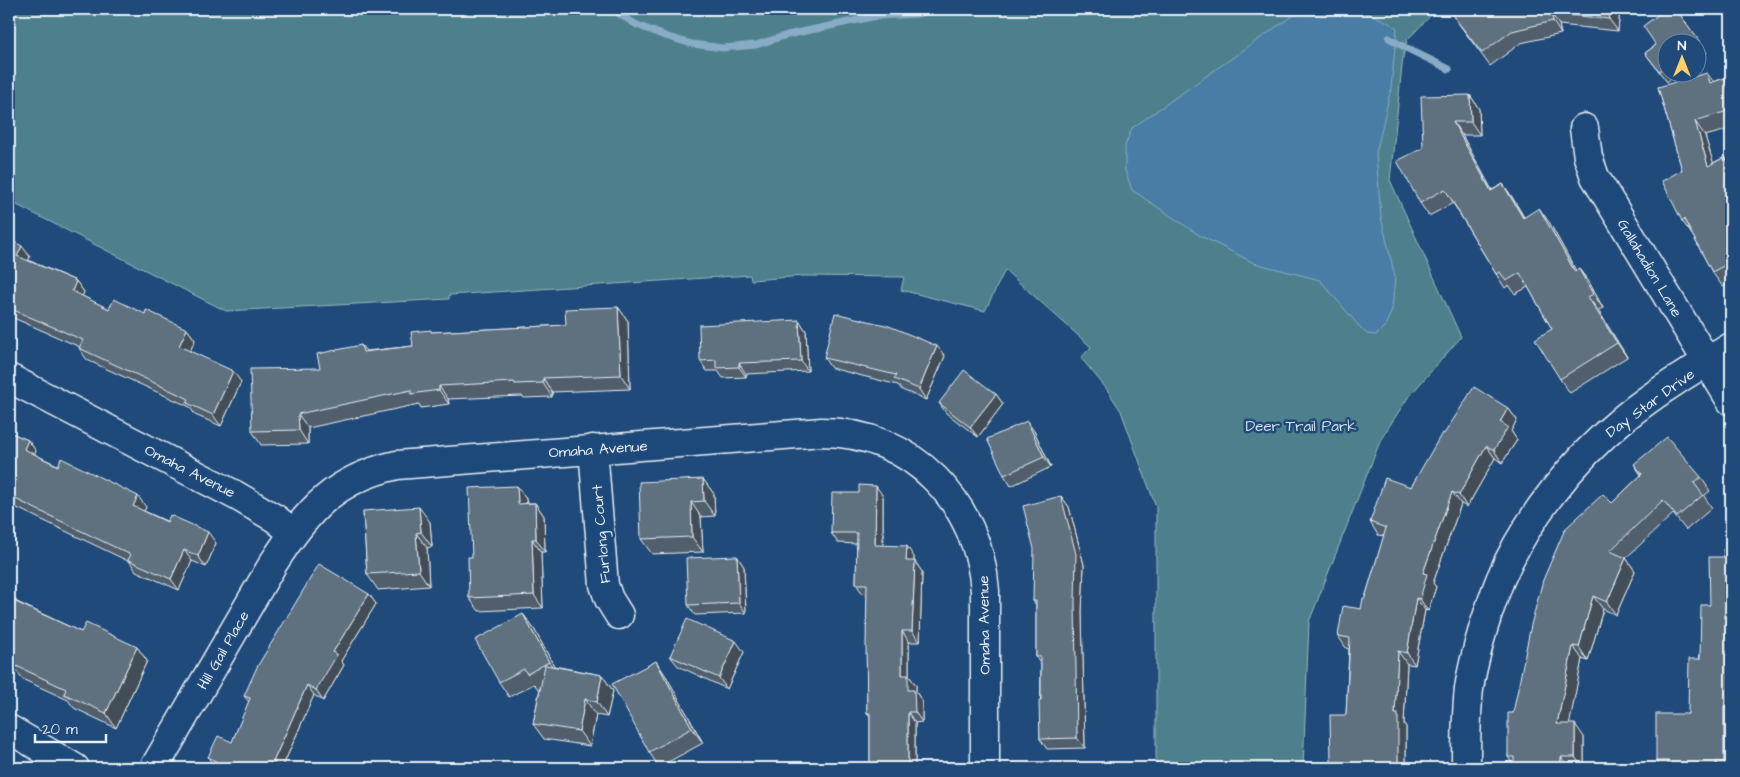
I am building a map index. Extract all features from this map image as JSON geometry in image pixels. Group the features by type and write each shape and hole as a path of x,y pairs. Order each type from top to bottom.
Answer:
{"street":[{"name":"Gallahadion Lane","path":"1584,128 1588,157 1595,177 1731,401"},
{"name":"Day Star Drive","path":"1466,768 1467,710 1474,660 1501,578 1520,543 1546,502 1592,447 1642,404 1731,347"},
{"name":"Omaha Avenue","path":"9,378 237,496 270,516 293,533 310,512 329,495 356,478 388,467 427,462 829,432 852,435 882,443 908,456 942,485 972,532 983,566 985,591 985,768"},
{"name":"Furlong Court","path":"593,449 604,585 609,599 620,615"},
{"name":"Hill Gail Place","path":"154,768 274,562 293,533"},
{"path":"9,729 75,768"}],"green space":[{"name":"Deer Trail Park","path":"9,9 1437,9 1407,40 1403,57 1390,180 1461,337 1407,399 1381,439 1309,622 1303,768 1156,768 1156,507 1121,411 1106,388 1081,358 1091,347 1005,270 985,311 901,290 904,277 804,276 751,280 750,275 449,295 449,299 226,311 9,201"}],"water":[{"path":"1325,9 1363,12 1388,22 1397,28 1391,88 1376,154 1381,217 1395,277 1392,310 1385,326 1376,335 1367,334 1320,280 1254,263 1199,235 1132,190 1125,170 1125,146 1132,128 1292,16"}],"building":[{"path":"1454,9 1610,9 1609,19 1551,13 1553,21 1512,31 1482,53 1450,12"},
{"path":"1666,9 1676,9 1693,32 1658,32 1658,70 1645,53 1656,45 1643,26"},
{"path":"1708,76 1710,83 1725,78 1731,98 1731,110 1695,121 1708,166 1725,157 1731,168 1731,262 1712,272 1684,219 1682,221 1662,181 1682,170 1658,87 1676,82 1708,82"},
{"path":"1470,95 1471,122 1453,122 1491,191 1503,184 1523,218 1539,208 1575,272 1579,269 1593,294 1588,297 1617,343 1560,379 1535,339 1552,329 1520,273 1506,281 1500,272 1496,274 1445,189 1420,203 1397,161 1423,148 1421,96"},
{"path":"9,239 22,246 17,256 76,281 72,291 109,309 114,299 145,314 146,310 187,329 179,346 233,371 213,415 187,403 189,399 79,348 83,340 9,308"},
{"path":"618,307 621,375 543,378 543,383 515,384 514,382 439,386 439,390 411,394 411,390 298,414 299,430 252,431 250,369 320,368 317,354 361,345 363,352 413,346 411,332 566,325 565,309"},
{"path":"835,313 889,326 937,346 919,389 894,379 896,375 824,358"},
{"path":"799,320 801,361 739,363 739,367 716,368 716,360 700,361 699,325"},
{"path":"964,370 996,394 970,427 939,403"},
{"path":"1474,387 1508,408 1500,422 1508,427 1494,450 1486,446 1459,495 1452,492 1423,573 1427,574 1420,599 1416,598 1407,653 1398,651 1395,714 1398,714 1397,768 1345,768 1345,762 1331,762 1330,715 1346,715 1350,638 1338,636 1343,606 1361,609 1386,528 1370,522 1385,478 1411,487 1442,433 1444,434"},
{"path":"1027,421 1044,457 1004,475 987,439"},
{"path":"9,432 28,440 24,449 58,466 61,458 138,496 133,506 167,522 170,515 208,532 198,556 184,550 171,579 128,560 131,555 9,496"},
{"path":"1667,437 1701,477 1694,483 1703,495 1677,517 1663,500 1610,551 1626,558 1607,602 1593,596 1579,647 1573,646 1557,724 1575,724 1575,757 1561,757 1561,768 1514,768 1514,757 1508,757 1508,713 1513,713 1531,625 1543,580 1565,529 1603,494 1612,503 1642,474 1634,464"},
{"path":"703,479 704,501 691,502 692,537 641,539 639,482"},
{"path":"859,485 876,486 875,545 907,546 906,561 915,561 912,631 902,631 902,675 908,675 908,690 914,690 915,712 908,712 908,766 870,766 870,713 867,713 867,584 856,584 857,533 831,533 832,493 859,493"},
{"path":"517,486 518,504 535,503 536,539 532,539 534,595 469,598 468,557 472,557 469,488"},
{"path":"1061,496 1076,554 1077,738 1040,739 1041,657 1036,657 1036,601 1033,601 1034,549 1023,506"},
{"path":"419,507 421,532 416,533 419,571 367,574 363,511"},
{"path":"1723,549 1731,549 1731,706 1724,706 1724,762 1716,762 1716,768 1668,768 1668,761 1656,761 1656,714 1688,714 1689,659 1700,659 1701,605 1710,605 1709,557 1724,557"},
{"path":"737,556 739,603 688,605 686,558"},
{"path":"319,564 369,594 333,652 337,655 316,690 307,685 272,768 216,768 219,763 208,757 218,736 232,742 250,698 244,696 257,667"},
{"path":"9,599 81,632 86,623 137,647 106,713 64,694 66,689 12,664 15,656 9,653"},
{"path":"523,614 549,662 527,674 524,669 499,682 475,640"},
{"path":"687,619 736,641 719,678 670,656"},
{"path":"656,661 692,728 649,752 612,684"},
{"path":"545,665 602,675 597,702 585,699 579,731 533,724"}],"waterway":[{"path":"611,9 637,25 665,36 692,44 723,48 756,45 787,35 877,16 918,14 935,9"},
{"path":"1389,38 1449,69"}]}
